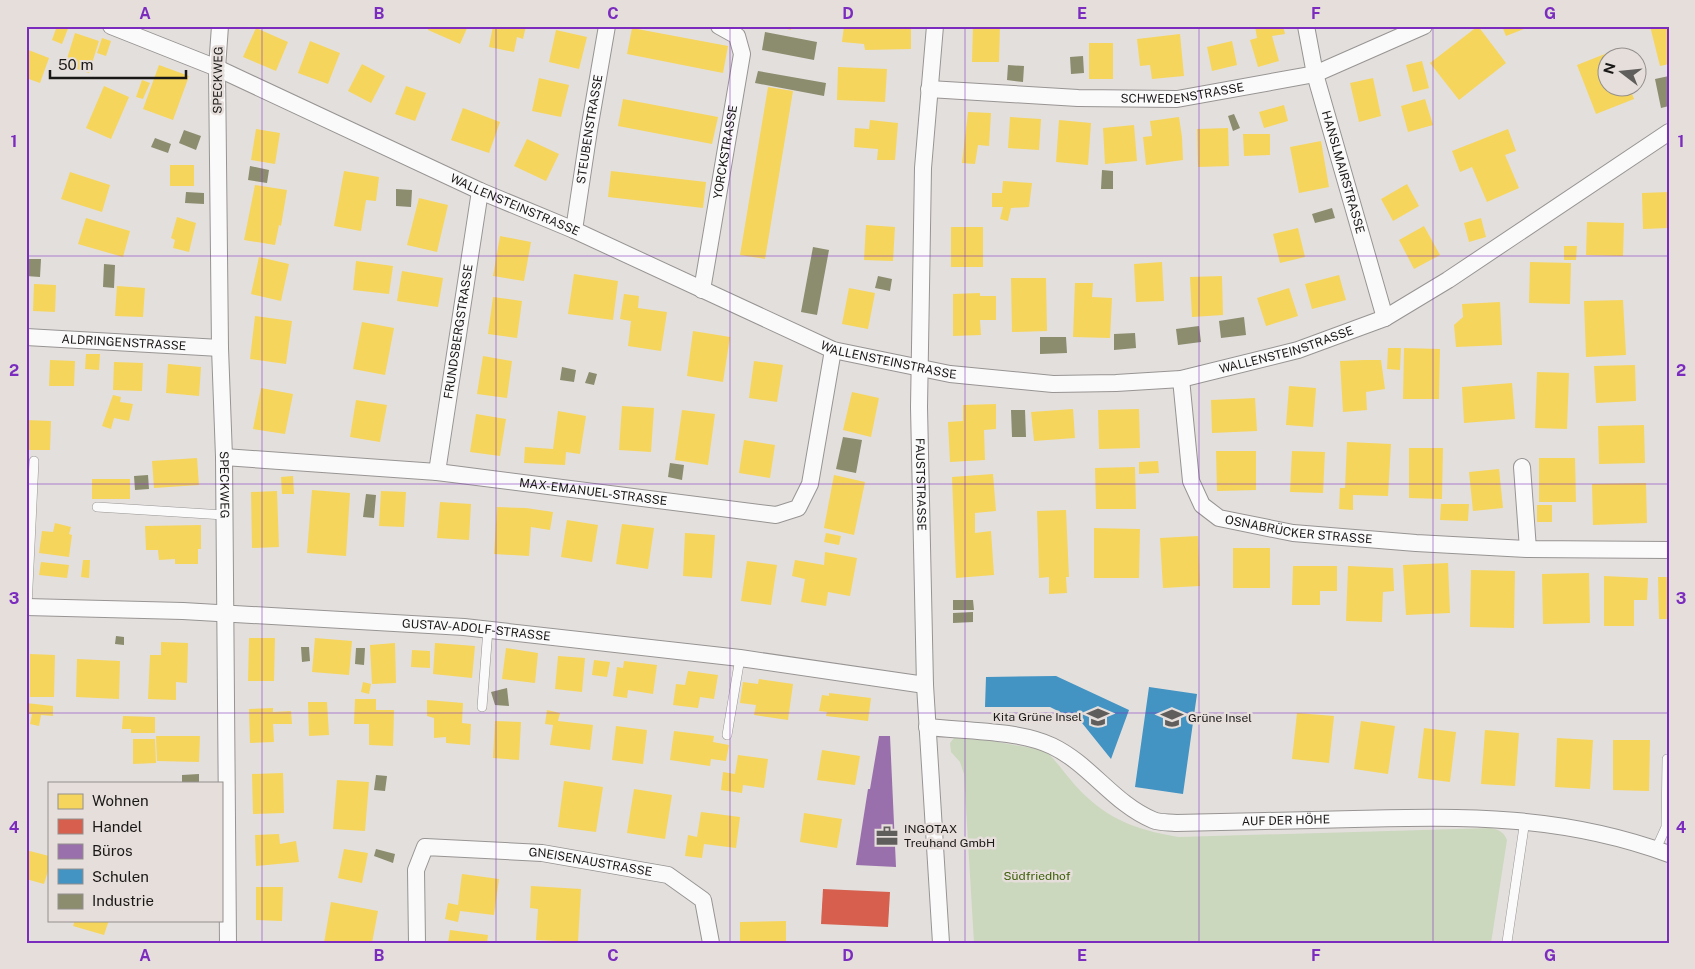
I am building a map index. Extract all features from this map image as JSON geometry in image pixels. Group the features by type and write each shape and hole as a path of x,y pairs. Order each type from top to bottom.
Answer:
{"street":[{"name":"WALLENSTEINSTRASSE","path":"111,26 217,68 480,191 574,230 833,350 919,368 986,378 1054,384 1181,379 1298,350 1385,318 1448,280 1669,132"},
{"name":"SPECKWEG","path":"220,26 217,68 220,348 224,457 224,853 228,943"},
{"name":"STEUBENSTRASSE","path":"574,230 588,130 606,26"},
{"name":"FAUSTSTRASSE","path":"935,26 923,168 919,368 925,685 941,943"},
{"name":"HANSLMAIRSTRASSE","path":"1306,26 1315,74 1385,318"},
{"name":"SCHWEDENSTRASSE","path":"929,89 1078,98 1176,99 1315,74 1424,26"},
{"name":"YORCKSTRASSE","path":"702,290 742,54 737,36 722,27"},
{"name":"FRUNDSBERGSTRASSE","path":"437,472 480,191"},
{"name":"ALDRINGENSTRASSE","path":"26,337 220,348"},
{"name":"MAX-EMANUEL-STRASSE","path":"224,457 437,472 776,515 798,508 810,484 833,350"},
{"name":"OSNABRÜCKER STRASSE","path":"1181,379 1190,481 1202,505 1219,518 1293,533 1416,543 1528,549 1669,550"},
{"path":"1522,467 1528,549"},
{"name":"GUSTAV-ADOLF-STRASSE","path":"27,607 225,613 488,629 740,658 925,685"},
{"name":"AUF DER HÖHE","path":"927,727 1005,734 1051,745 1086,769 1122,800 1155,821 1176,823 1441,818 1525,820 1607,834 1662,851"},
{"name":"GNEISENAUSTRASSE","path":"417,943 416,870 425,847 542,854 668,875 703,900 711,943"}],"lane":[{"path":"27,607 34,461"},
{"path":"97,508 224,515"},
{"path":"482,708 488,629"},
{"path":"727,736 740,658"},
{"path":"1662,851 1666,827 1667,759"},
{"path":"1508,942 1525,820"}],"green space":[{"name":"Südfriedhof","path":"954,738 992,741 1042,750 1049,754 1083,793 1108,814 1142,829 1179,837 1491,828 1503,833 1507,840 1491,943 974,943 964,774 960,762 951,752 950,743"}],"building: Wohnen":[{"path":"57,26 69,26 62,44 52,40"},
{"path":"429,26 468,26 460,44 428,30"},
{"path":"493,26 526,26 523,39 517,37 514,52 489,47"},
{"path":"775,26 791,26 791,30"},
{"path":"844,26 911,26 911,49 865,50 864,44 842,42"},
{"path":"973,26 1000,26 999,62 972,62"},
{"path":"1255,26 1283,26 1285,34 1272,36 1279,61 1258,67 1250,40 1257,38"},
{"path":"1478,26 1506,63 1459,100 1430,63"},
{"path":"1502,26 1523,26 1524,29 1506,36"},
{"path":"1650,26 1669,26 1669,64 1660,66"},
{"path":"256,28 288,42 276,71 243,57"},
{"path":"632,28 728,46 723,73 627,54"},
{"path":"556,30 587,37 579,69 549,62"},
{"path":"75,33 99,41 89,73 65,65"},
{"path":"1180,34 1184,76 1152,79 1150,65 1140,66 1137,39"},
{"path":"102,38 111,41 106,56 97,53"},
{"path":"310,41 340,53 328,84 298,73"},
{"path":"1232,41 1237,65 1212,71 1207,47"},
{"path":"1089,43 1113,43 1113,79 1089,79"},
{"path":"26,49 49,58 40,83 26,78"},
{"path":"1598,57 1598,98 1634,99 1596,114 1577,65"},
{"path":"1422,61 1429,88 1413,92 1406,65"},
{"path":"362,64 385,76 371,103 348,91"},
{"path":"159,65 189,76 173,120 143,109"},
{"path":"838,67 887,69 885,102 837,100"},
{"path":"539,78 569,85 561,117 532,111"},
{"path":"1373,78 1381,116 1359,122 1350,83"},
{"path":"142,80 150,83 143,99 136,97"},
{"path":"104,86 129,97 111,139 86,128"},
{"path":"406,86 426,93 415,121 395,114"},
{"path":"768,87 793,91 765,259 740,255"},
{"path":"623,99 718,117 712,144 618,126"},
{"path":"1425,99 1433,125 1408,132 1401,106"},
{"path":"1284,105 1288,121 1264,128 1259,112"},
{"path":"463,108 500,122 489,153 451,140"},
{"path":"968,112 991,113 989,146 978,145 975,164 962,163"},
{"path":"1010,117 1041,119 1039,150 1008,148"},
{"path":"1179,117 1183,160 1146,165 1143,137 1152,136 1150,121"},
{"path":"870,120 898,123 895,160 877,160 878,149 854,147 855,128 869,129"},
{"path":"1059,120 1091,123 1088,165 1056,162"},
{"path":"1134,125 1137,161 1105,164 1103,128"},
{"path":"1228,128 1229,166 1198,167 1197,129"},
{"path":"256,129 280,133 275,164 251,160"},
{"path":"1508,129 1516,151 1505,155 1519,188 1487,202 1472,167 1460,172 1452,151"},
{"path":"1243,134 1270,134 1270,155 1244,156"},
{"path":"527,139 559,154 546,181 514,166"},
{"path":"1321,141 1329,187 1299,193 1290,147"},
{"path":"170,165 194,165 194,186 170,186"},
{"path":"344,171 379,177 376,201 366,200 361,231 334,226"},
{"path":"611,171 706,182 703,208 608,197"},
{"path":"70,172 110,185 102,212 61,199"},
{"path":"1003,181 1032,183 1029,207 1011,208 1008,221 1000,219 1003,207 992,207 992,193 1002,193"},
{"path":"1407,184 1419,206 1393,221 1381,199"},
{"path":"255,185 287,190 281,226 279,225 275,245 244,240"},
{"path":"1669,192 1669,228 1643,229 1642,193"},
{"path":"419,198 448,205 437,252 407,245"},
{"path":"177,217 196,223 189,252 173,248 175,240 171,238"},
{"path":"86,218 130,231 123,257 78,244"},
{"path":"1481,218 1486,237 1469,242 1464,223"},
{"path":"1587,222 1624,223 1623,256 1586,255"},
{"path":"866,225 895,227 893,261 864,260"},
{"path":"1424,226 1440,255 1414,269 1399,240"},
{"path":"951,227 983,227 983,267 951,267"},
{"path":"1298,228 1305,257 1280,263 1273,234"},
{"path":"500,236 531,242 524,281 493,276"},
{"path":"1564,246 1577,246 1576,260 1564,260"},
{"path":"259,257 289,264 281,301 251,294"},
{"path":"356,261 393,266 389,294 353,290"},
{"path":"1162,262 1164,301 1136,302 1134,264"},
{"path":"1530,262 1571,263 1570,304 1529,303"},
{"path":"402,271 443,278 438,307 397,301"},
{"path":"574,274 618,281 613,320 568,314"},
{"path":"1339,275 1346,300 1312,309 1305,284"},
{"path":"1222,276 1223,315 1192,317 1190,277"},
{"path":"1011,278 1046,278 1047,331 1012,332"},
{"path":"1075,283 1093,283 1092,297 1112,298 1110,338 1073,337"},
{"path":"34,284 56,285 55,312 33,311"},
{"path":"117,286 145,288 143,317 115,316"},
{"path":"849,288 875,293 868,329 842,324"},
{"path":"1289,288 1298,316 1266,326 1257,298"},
{"path":"980,293 980,296 996,296 996,320 980,320 981,335 953,336 953,294"},
{"path":"624,294 639,296 638,308 667,312 661,351 628,346 631,321 620,319"},
{"path":"493,297 522,301 517,338 488,334"},
{"path":"1623,300 1626,355 1586,357 1584,301"},
{"path":"1500,302 1502,345 1456,347 1454,325 1463,317 1462,304"},
{"path":"255,316 292,321 286,364 250,359"},
{"path":"362,322 394,328 385,375 353,369"},
{"path":"693,331 730,337 723,382 687,376"},
{"path":"1388,348 1401,348 1400,370 1387,369"},
{"path":"1404,348 1440,349 1439,399 1403,399"},
{"path":"86,354 100,354 99,370 85,369"},
{"path":"483,356 512,361 507,398 477,394"},
{"path":"50,360 75,361 74,386 49,386"},
{"path":"1381,360 1385,389 1366,392 1367,410 1343,412 1340,361"},
{"path":"754,361 783,365 777,402 749,398"},
{"path":"114,362 143,363 142,391 113,390"},
{"path":"168,364 201,367 199,396 166,393"},
{"path":"1635,365 1636,401 1596,403 1594,366"},
{"path":"1537,372 1569,373 1567,429 1535,428"},
{"path":"1512,383 1515,419 1464,423 1462,387"},
{"path":"1289,386 1316,388 1313,427 1286,425"},
{"path":"261,388 293,394 285,434 253,429"},
{"path":"852,392 879,398 871,437 843,430"},
{"path":"113,395 121,397 120,402 133,404 129,421 114,418 111,429 102,426"},
{"path":"1255,398 1257,431 1212,433 1211,400"},
{"path":"356,400 387,405 380,442 350,437"},
{"path":"996,404 996,429 984,430 985,460 950,462 948,422 963,421 963,405"},
{"path":"622,406 654,408 651,452 619,450"},
{"path":"1073,409 1075,438 1034,441 1031,412"},
{"path":"1139,409 1140,448 1099,449 1098,410"},
{"path":"682,410 715,414 708,465 675,460"},
{"path":"558,411 586,416 580,454 566,452 565,465 524,463 525,447 553,449"},
{"path":"476,414 506,419 500,456 470,452"},
{"path":"26,420 51,421 50,450 26,450"},
{"path":"1644,425 1645,463 1599,464 1598,426"},
{"path":"744,440 775,445 770,478 739,473"},
{"path":"1347,442 1391,444 1388,496 1353,495 1353,510 1339,509 1340,488 1345,488"},
{"path":"1409,448 1443,448 1442,499 1409,498"},
{"path":"1216,451 1256,451 1256,490 1217,491"},
{"path":"1292,451 1325,452 1323,493 1290,492"},
{"path":"197,458 199,485 154,488 152,461"},
{"path":"1539,458 1575,458 1576,502 1539,502"},
{"path":"1158,461 1159,473 1139,474 1139,462"},
{"path":"1135,467 1136,509 1096,509 1095,468"},
{"path":"1499,469 1503,508 1473,511 1469,472"},
{"path":"993,474 996,511 975,513 975,533 991,531 994,575 956,578 952,477"},
{"path":"834,475 865,482 854,535 824,528"},
{"path":"293,476 294,494 282,494 281,477"},
{"path":"92,479 130,479 130,499 92,499"},
{"path":"1646,483 1647,523 1593,525 1592,484"},
{"path":"312,490 350,493 346,556 307,553"},
{"path":"277,491 279,547 252,548 251,492"},
{"path":"381,491 406,492 404,527 379,526"},
{"path":"440,502 471,504 469,540 437,538"},
{"path":"1441,504 1469,504 1468,521 1440,520"},
{"path":"1537,505 1552,505 1552,522 1537,522"},
{"path":"497,507 526,508 553,512 550,530 531,527 529,556 494,554"},
{"path":"1066,510 1069,577 1066,577 1067,593 1049,594 1049,577 1039,578 1037,511"},
{"path":"567,520 598,525 592,562 561,557"},
{"path":"55,523 71,527 69,534 72,535 69,557 39,553 42,531 53,532"},
{"path":"622,524 654,528 648,569 616,564"},
{"path":"201,525 201,549 198,549 198,564 175,564 175,559 159,560 158,550 146,550 145,526"},
{"path":"1094,528 1140,529 1139,578 1094,578"},
{"path":"685,533 715,535 712,578 683,576"},
{"path":"826,533 841,536 839,545 824,542"},
{"path":"1198,536 1200,586 1163,588 1160,538"},
{"path":"1233,548 1270,548 1270,588 1233,588"},
{"path":"825,552 857,558 850,596 828,592 826,606 801,602 805,579 792,576 795,560 824,565"},
{"path":"83,560 90,560 89,578 81,577"},
{"path":"747,561 777,565 771,605 741,601"},
{"path":"41,562 69,565 67,578 39,575"},
{"path":"1448,563 1450,613 1406,615 1403,565"},
{"path":"1293,566 1337,566 1337,591 1320,591 1320,605 1292,605"},
{"path":"1348,566 1393,568 1394,591 1383,592 1382,622 1346,621"},
{"path":"1471,570 1515,571 1514,628 1470,627"},
{"path":"1589,573 1590,623 1543,624 1542,574"},
{"path":"1604,576 1648,578 1647,600 1634,600 1634,626 1604,626"},
{"path":"1658,577 1669,577 1669,619 1659,619"},
{"path":"249,638 275,638 274,681 248,681"},
{"path":"315,638 352,641 349,675 312,672"},
{"path":"161,642 188,643 187,683 176,682 176,700 148,699 150,655 161,655"},
{"path":"395,643 396,683 372,684 370,645"},
{"path":"435,643 475,646 472,678 433,674"},
{"path":"506,648 538,653 535,683 502,679"},
{"path":"412,650 430,651 430,668 411,667"},
{"path":"30,654 55,655 54,697 30,697"},
{"path":"558,656 585,658 582,692 555,689"},
{"path":"77,659 120,661 119,699 76,697"},
{"path":"594,660 610,662 607,677 592,675"},
{"path":"624,661 657,665 653,694 628,690 627,698 613,696 617,667 623,668"},
{"path":"688,671 718,675 714,699 700,697 698,708 673,705 676,684 685,685"},
{"path":"759,679 793,684 788,720 754,715 756,705 740,703 743,682 758,684"},
{"path":"363,682 371,684 369,694 361,692"},
{"path":"829,693 871,698 868,721 826,716 827,712 819,711 822,695 829,696"},
{"path":"355,699 376,699 376,710 394,710 393,746 369,745 369,724 354,724"},
{"path":"427,700 463,703 462,723 471,724 470,745 446,743 446,737 434,738 434,718 427,716"},
{"path":"308,702 327,702 329,735 309,736"},
{"path":"26,703 53,706 53,716 41,715 39,726 30,724 32,714 26,714"},
{"path":"273,708 273,712 291,711 292,724 273,724 274,742 250,743 249,709"},
{"path":"547,710 560,713 558,721 593,725 590,750 550,745 553,725 545,724"},
{"path":"1297,713 1334,716 1329,763 1292,759"},
{"path":"123,716 155,717 155,733 131,733 131,729 122,729"},
{"path":"495,721 521,722 519,760 493,758"},
{"path":"1361,721 1395,726 1388,774 1354,769"},
{"path":"616,726 647,730 643,764 612,760"},
{"path":"1424,728 1456,732 1450,782 1418,778"},
{"path":"1485,730 1519,733 1515,786 1481,784"},
{"path":"674,731 714,736 713,742 729,745 726,761 711,759 710,766 670,760"},
{"path":"156,736 200,736 199,762 157,761"},
{"path":"1557,738 1593,740 1590,789 1555,787"},
{"path":"133,739 155,739 156,763 133,764"},
{"path":"1613,740 1650,740 1649,791 1613,790"},
{"path":"822,750 860,756 855,785 817,780"},
{"path":"738,755 768,759 764,788 743,785 742,793 721,790 723,772 735,774"},
{"path":"283,773 284,813 253,814 252,774"},
{"path":"337,780 369,782 365,831 333,829"},
{"path":"564,781 603,787 596,832 558,827"},
{"path":"634,789 672,795 665,839 627,833"},
{"path":"701,812 740,817 736,848 704,844 702,858 685,856 688,835 697,837"},
{"path":"804,813 842,819 837,848 800,842"},
{"path":"279,834 280,844 296,841 299,862 256,866 255,835"},
{"path":"344,849 368,853 362,883 338,878"},
{"path":"26,850 48,856 48,871 44,884 26,879"},
{"path":"462,874 499,879 494,915 460,911 458,922 445,919 448,903 458,905"},
{"path":"531,886 581,889 578,942 536,940 538,909 530,908"},
{"path":"256,887 283,887 282,921 256,920"},
{"path":"331,902 378,911 372,943 324,943"},
{"path":"786,921 786,943 740,943 740,922"},
{"path":"74,922 108,922 104,935 73,926"},
{"path":"450,930 488,935 487,943 448,943"}],"building: Handel":[{"path":"823,889 890,892 888,927 821,924"}],"building: Büros":[{"path":"879,736 890,736 896,867 856,865 868,789 870,789"}],"building: Schulen":[{"name":"Kita Grüne Insel","path":"1056,676 1129,710 1111,759 1082,723 1050,707 985,707 986,677"},
{"path":"1149,687 1197,694 1183,794 1135,787"}],"building: Industrie":[{"path":"765,32 817,42 814,60 762,50"},
{"path":"1083,56 1084,73 1071,74 1070,57"},
{"path":"1008,65 1024,66 1023,82 1007,80"},
{"path":"758,71 826,83 824,96 755,83"},
{"path":"1669,76 1669,106 1661,108 1655,79"},
{"path":"1234,114 1240,128 1233,131 1228,116"},
{"path":"184,130 201,136 196,150 179,143"},
{"path":"155,138 171,144 168,153 151,147"},
{"path":"250,166 269,170 267,183 248,180"},
{"path":"1102,170 1113,171 1113,189 1101,189"},
{"path":"396,189 412,190 411,207 396,206"},
{"path":"186,192 204,193 204,204 185,203"},
{"path":"1332,208 1335,218 1315,223 1312,214"},
{"path":"813,247 829,250 817,315 801,312"},
{"path":"26,259 41,259 40,277 26,276"},
{"path":"104,264 115,265 114,288 103,287"},
{"path":"878,276 892,279 890,291 875,288"},
{"path":"1244,317 1246,335 1221,338 1219,321"},
{"path":"1199,326 1201,342 1178,345 1176,329"},
{"path":"1135,333 1136,348 1114,350 1114,334"},
{"path":"1040,337 1066,337 1067,353 1040,354"},
{"path":"562,367 576,370 574,382 560,380"},
{"path":"589,372 597,374 594,385 585,383"},
{"path":"1011,410 1025,410 1026,437 1012,437"},
{"path":"843,437 862,440 856,473 836,469"},
{"path":"670,463 684,465 682,480 668,477"},
{"path":"148,475 149,489 135,490 134,476"},
{"path":"366,494 376,495 374,518 363,517"},
{"path":"953,600 973,600 974,610 953,610"},
{"path":"973,612 973,622 953,623 953,613"},
{"path":"116,636 124,637 124,645 115,644"},
{"path":"301,647 309,647 310,661 302,662"},
{"path":"356,648 365,648 364,665 355,664"},
{"path":"507,688 509,706 495,705 491,692"},
{"path":"199,774 199,782 182,782 182,775"},
{"path":"376,775 387,776 385,791 374,790"},
{"path":"376,849 395,854 393,863 374,856"}],"place":[{"name":"Kita Grüne Insel","path":"1098,717"},
{"name":"Grüne Insel","path":"1172,718"},
{"name":"INGOTAX Treuhand GmbH","path":"887,836"}]}
